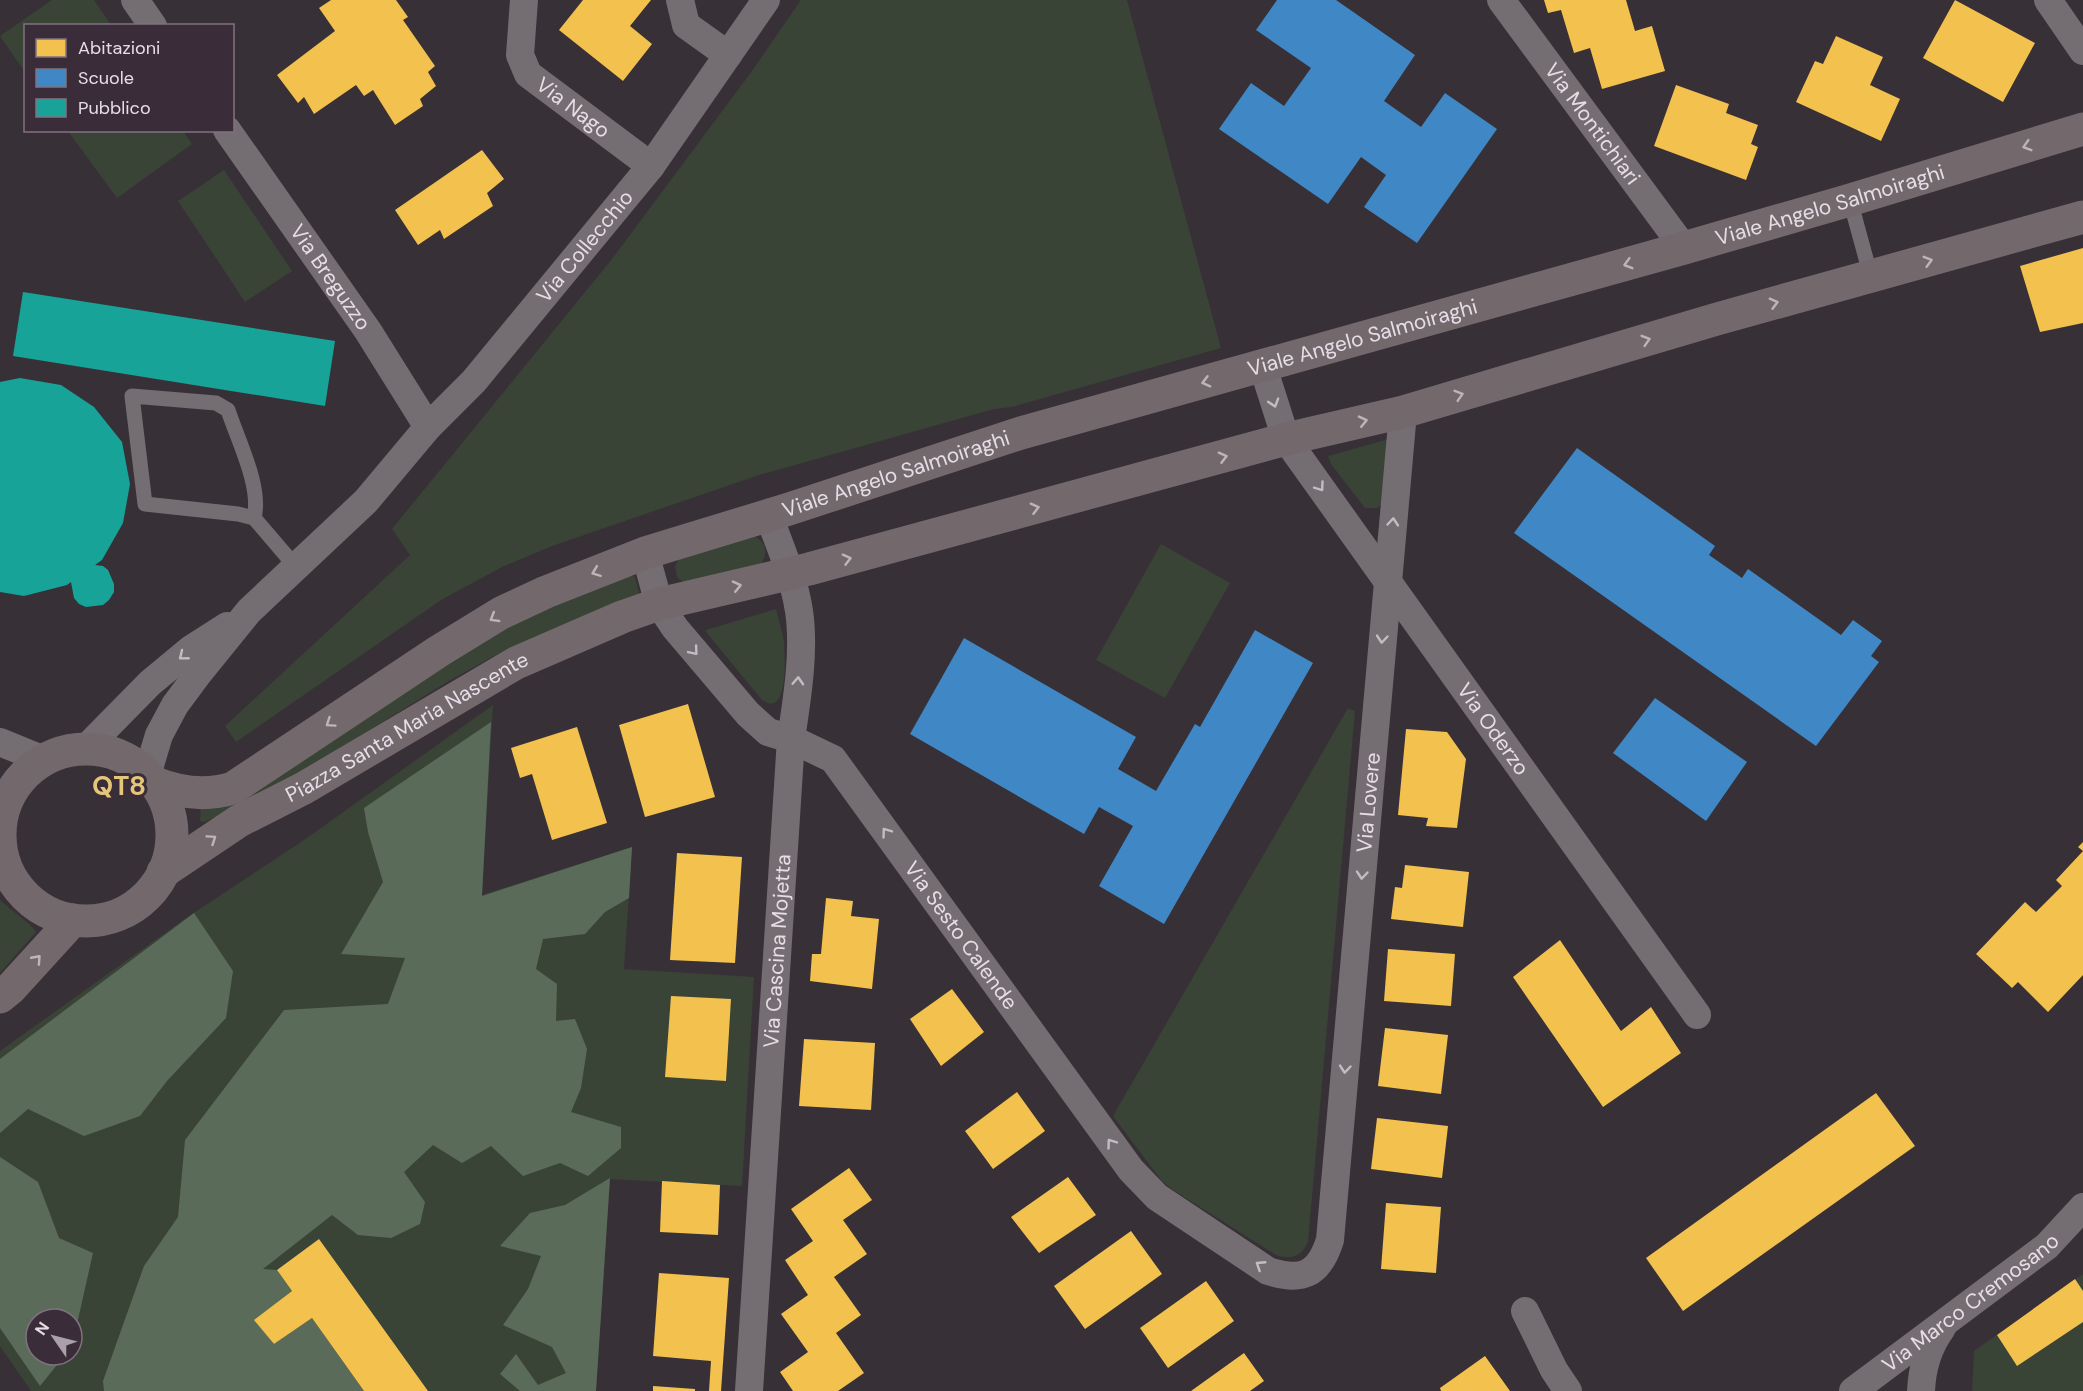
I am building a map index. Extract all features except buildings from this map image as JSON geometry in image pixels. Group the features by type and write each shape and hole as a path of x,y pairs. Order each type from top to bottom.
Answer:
{"street":[{"path":"135,0 152,24"},
{"name":"Via Nago","path":"524,0 520,55 528,74 651,166"},
{"path":"680,0 686,26 728,55"},
{"name":"Via Collecchio","path":"428,428 474,381 651,166 766,0"},
{"name":"Via Montichiari","path":"1500,0 1684,248"},
{"path":"2048,0 2083,51"},
{"name":"Viale Angelo Salmoiraghi","path":"645,553 1021,433 1850,201 2083,129"},
{"name":"Via Breguzzo","path":"228,132 368,331 428,428"},
{"path":"659,604 790,574 1286,439 1403,412 1717,319 2083,217"},
{"path":"1263,367 1286,439 1387,580"},
{"path":"1387,580 1403,412"},
{"path":"151,779 159,735 175,705 249,611 366,501 428,428"},
{"name":"Via Cascina Mojetta","path":"749,1391 791,739 798,694 800,636 799,611 790,574 768,514"},
{"name":"Via Sesto Calende","path":"645,553 659,604 675,628 748,714 768,732 791,739 833,759 1143,1184 1157,1197 1268,1271 1284,1276 1302,1276 1314,1270"},
{"name":"Piazza Santa Maria Nascente","path":"151,779 173,789 201,793 233,788 439,651 501,613 546,592 645,553"},
{"name":"Via Oderzo","path":"1387,580 1697,1015"},
{"name":"Via Lovere","path":"1314,1270 1325,1256 1330,1240 1387,580"},
{"name":"Piazza Santa Maria Nascente","path":"164,872 239,821 304,788 516,663 622,617 659,604"},
{"path":"85,749 150,683 191,649 249,611"},
{"path":"0,742 44,760"},
{"path":"85,749 105,751 123,757 151,779 165,801 171,821 170,852 164,872 144,898 121,913 93,921 73,920 46,911 30,900 17,886 1,845 4,808 13,789 27,772 44,760 64,752 85,749"},
{"path":"0,997 73,920"},
{"name":"Via Marco Cremosano","path":"1853,1391 2047,1246 2083,1207"},
{"path":"1525,1311 1554,1370 1568,1391"},
{"path":"1921,1391 1922,1370 1929,1350 1948,1319"}],"lane":[{"path":"1850,201 1871,277"},
{"path":"254,518 256,490 228,410 216,403 132,396 145,504 238,514 254,518 296,567"}],"green space":[{"path":"52,0 94,0 110,24 24,24 24,71 0,36"},
{"path":"801,0 1127,0 1221,348 759,475 552,546 502,567 441,600 236,742 225,726 410,555 392,529 612,259 752,71"},
{"path":"69,132 184,132 192,144 117,198"},
{"path":"224,170 292,271 245,302 178,201"},
{"path":"1389,439 1382,504 1377,508 1365,508 1331,464 1328,456"},
{"path":"754,536 762,542 765,549 765,557 760,565 685,584 677,577 675,566 680,557"},
{"path":"1161,544 1230,583 1165,698 1096,660"},
{"path":"629,575 635,577 640,597 505,650 447,682 255,801 204,822 200,821 201,807 501,626"},
{"path":"776,609 784,642 785,672 781,694 777,701 771,704 762,700 706,630"},
{"path":"493,705 482,895 632,847 624,969 754,977 742,1186 610,1179 596,1391 428,1391 277,1270 262,1270 158,1391 31,1391 0,1346 0,1051 186,918 307,838"},
{"path":"1348,708 1355,711 1308,1242 1299,1254 1286,1257 1276,1255 1173,1190 1161,1180 1113,1116"},
{"path":"491,722 482,896 632,847 629,898 605,912 585,934 543,939 536,969 557,984 556,1021 575,1019 587,1049 581,1088 571,1112 621,1127 621,1148 588,1176 560,1163 523,1176 491,1146 462,1163 433,1145 404,1172 425,1202 420,1224 391,1238 358,1235 332,1215 263,1269 277,1270 292,1291 255,1320 274,1344 312,1318 364,1391 104,1391 103,1381 144,1266 178,1217 185,1140 284,1010 388,1004 405,958 341,954 383,882 368,832 364,808"},
{"path":"0,900 36,932 0,973"},
{"path":"194,913 233,971 226,1018 167,1081 140,1116 84,1136 28,1109 0,1133 0,1059"},
{"path":"0,1157 38,1182 59,1238 93,1253 81,1307 24,1307 24,1363 0,1328"},
{"path":"610,1178 596,1391 520,1391 500,1374 516,1354 538,1385 566,1373 552,1347 503,1325 528,1289 541,1256 500,1246 530,1213 565,1205"},
{"path":"2083,1274 2083,1391 1972,1391 1974,1351"},
{"path":"27,1367 55,1367 40,1386"}],"district":[{"name":"QT8","path":"119,785"}]}
